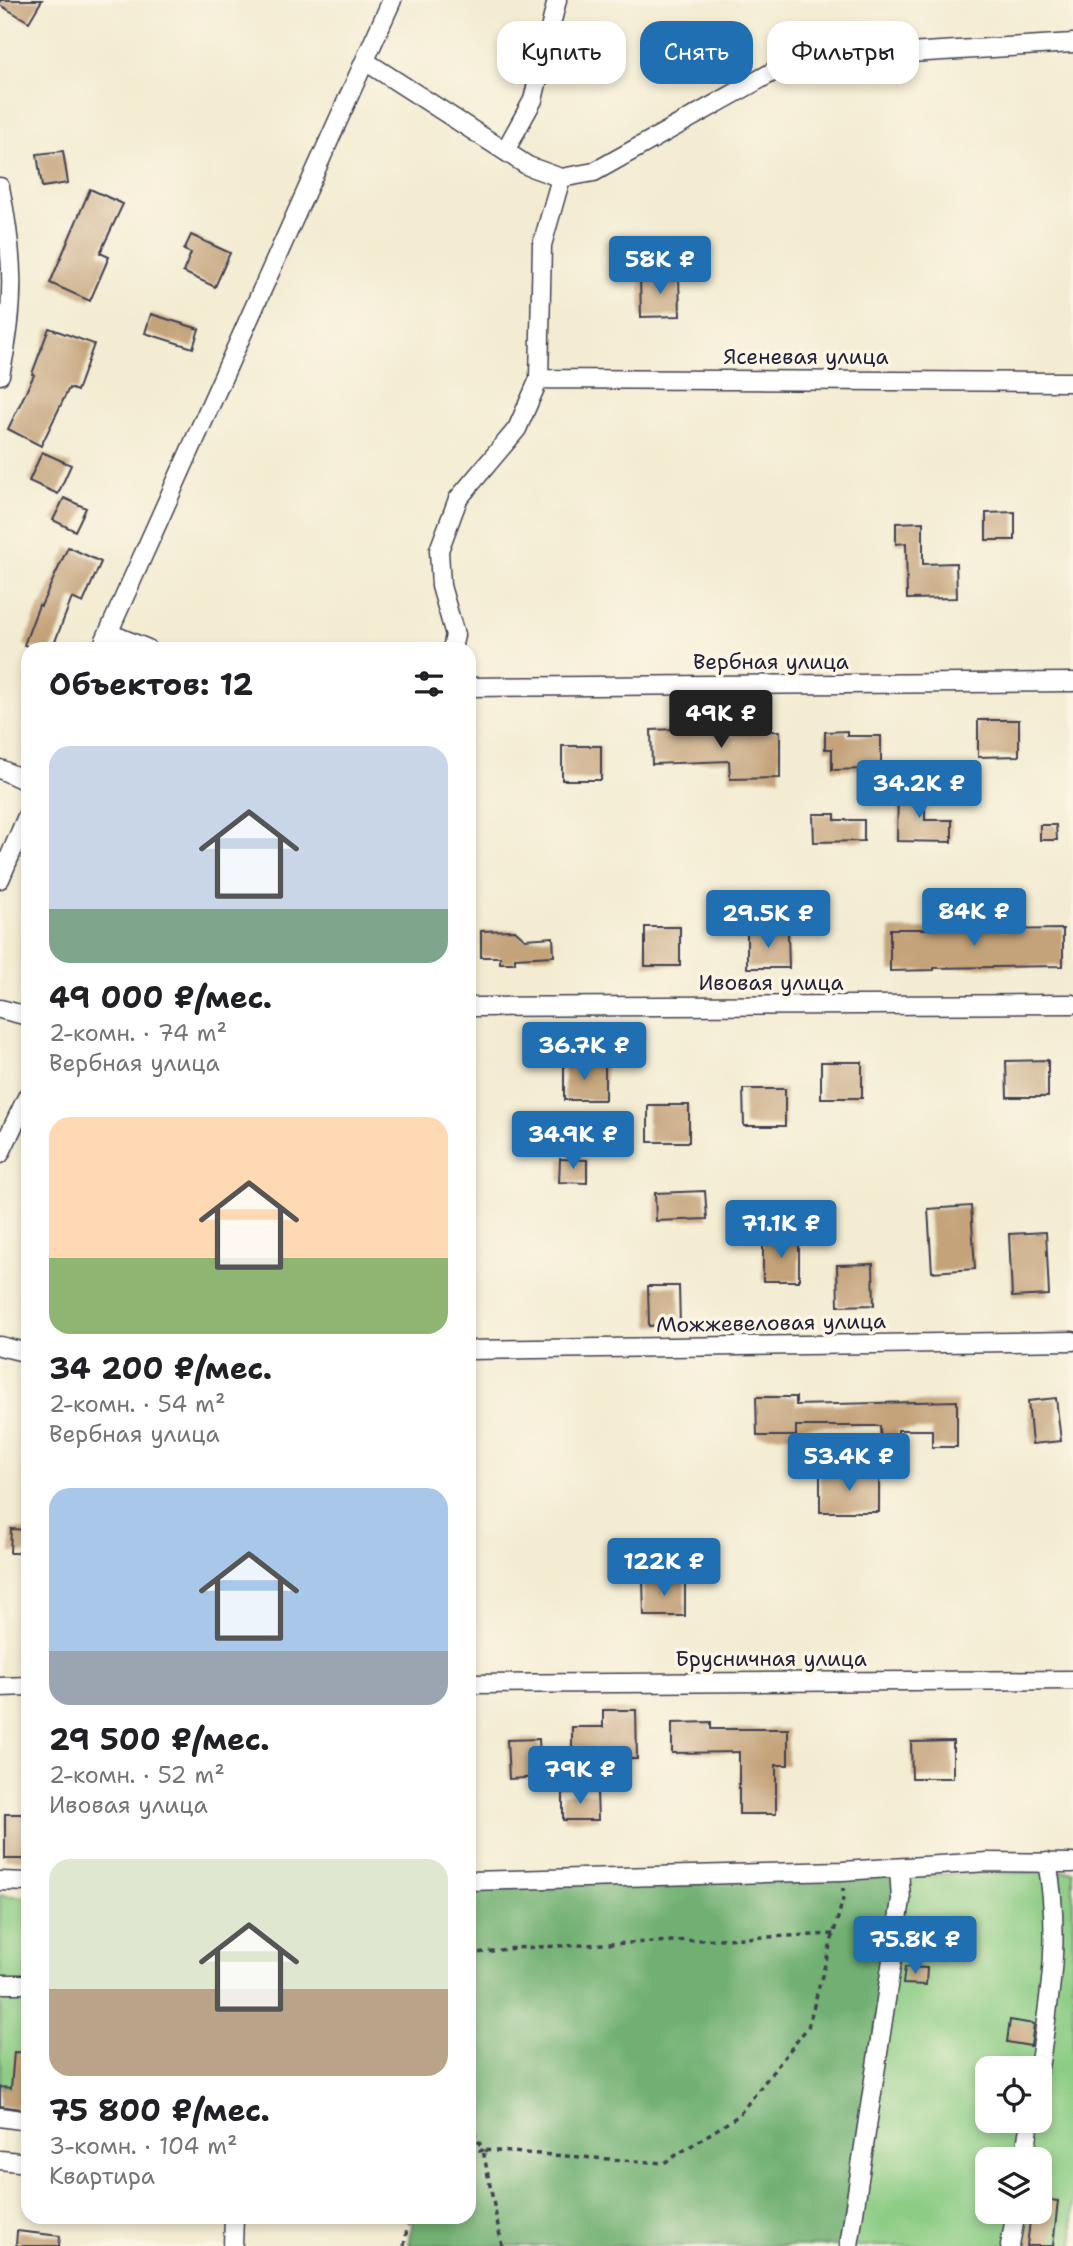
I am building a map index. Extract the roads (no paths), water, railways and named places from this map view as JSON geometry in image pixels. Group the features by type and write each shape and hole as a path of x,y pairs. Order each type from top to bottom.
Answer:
{"street":[{"path":"105,641 392,0"},
{"path":"505,151 533,100 557,0"},
{"path":"365,61 528,166 562,178 594,172 794,60 1073,43"},
{"path":"454,642 455,635 440,586 439,550 458,499 517,429 539,379 542,245 562,178"},
{"path":"0,187 13,265 13,294 0,375"},
{"name":"Ясеневая улица","path":"539,379 1073,382"},
{"name":"Вербная улица","path":"476,687 1073,682"},
{"path":"0,769 21,779"},
{"path":"0,879 21,830"},
{"name":"Ивовая улица","path":"476,1007 1073,1004"},
{"path":"0,1009 21,1014"},
{"path":"0,1154 21,1110"},
{"name":"Можжевеловая улица","path":"476,1350 1073,1341"},
{"path":"0,1346 21,1351"},
{"name":"Брусничная улица","path":"476,1684 1073,1680"},
{"path":"0,1686 21,1686"},
{"path":"476,1881 842,1871 988,1862 1073,1863"},
{"path":"1041,2056 1050,1998 1055,1934 1054,1898 1047,1862"},
{"path":"849,2246 901,1900 900,1868"},
{"path":"0,1881 21,1882"},
{"path":"0,1984 21,1984"},
{"path":"0,2117 21,2120"},
{"path":"0,2160 21,2162"},
{"path":"233,2246 234,2224"},
{"path":"1010,2246 1014,2224"}]}
